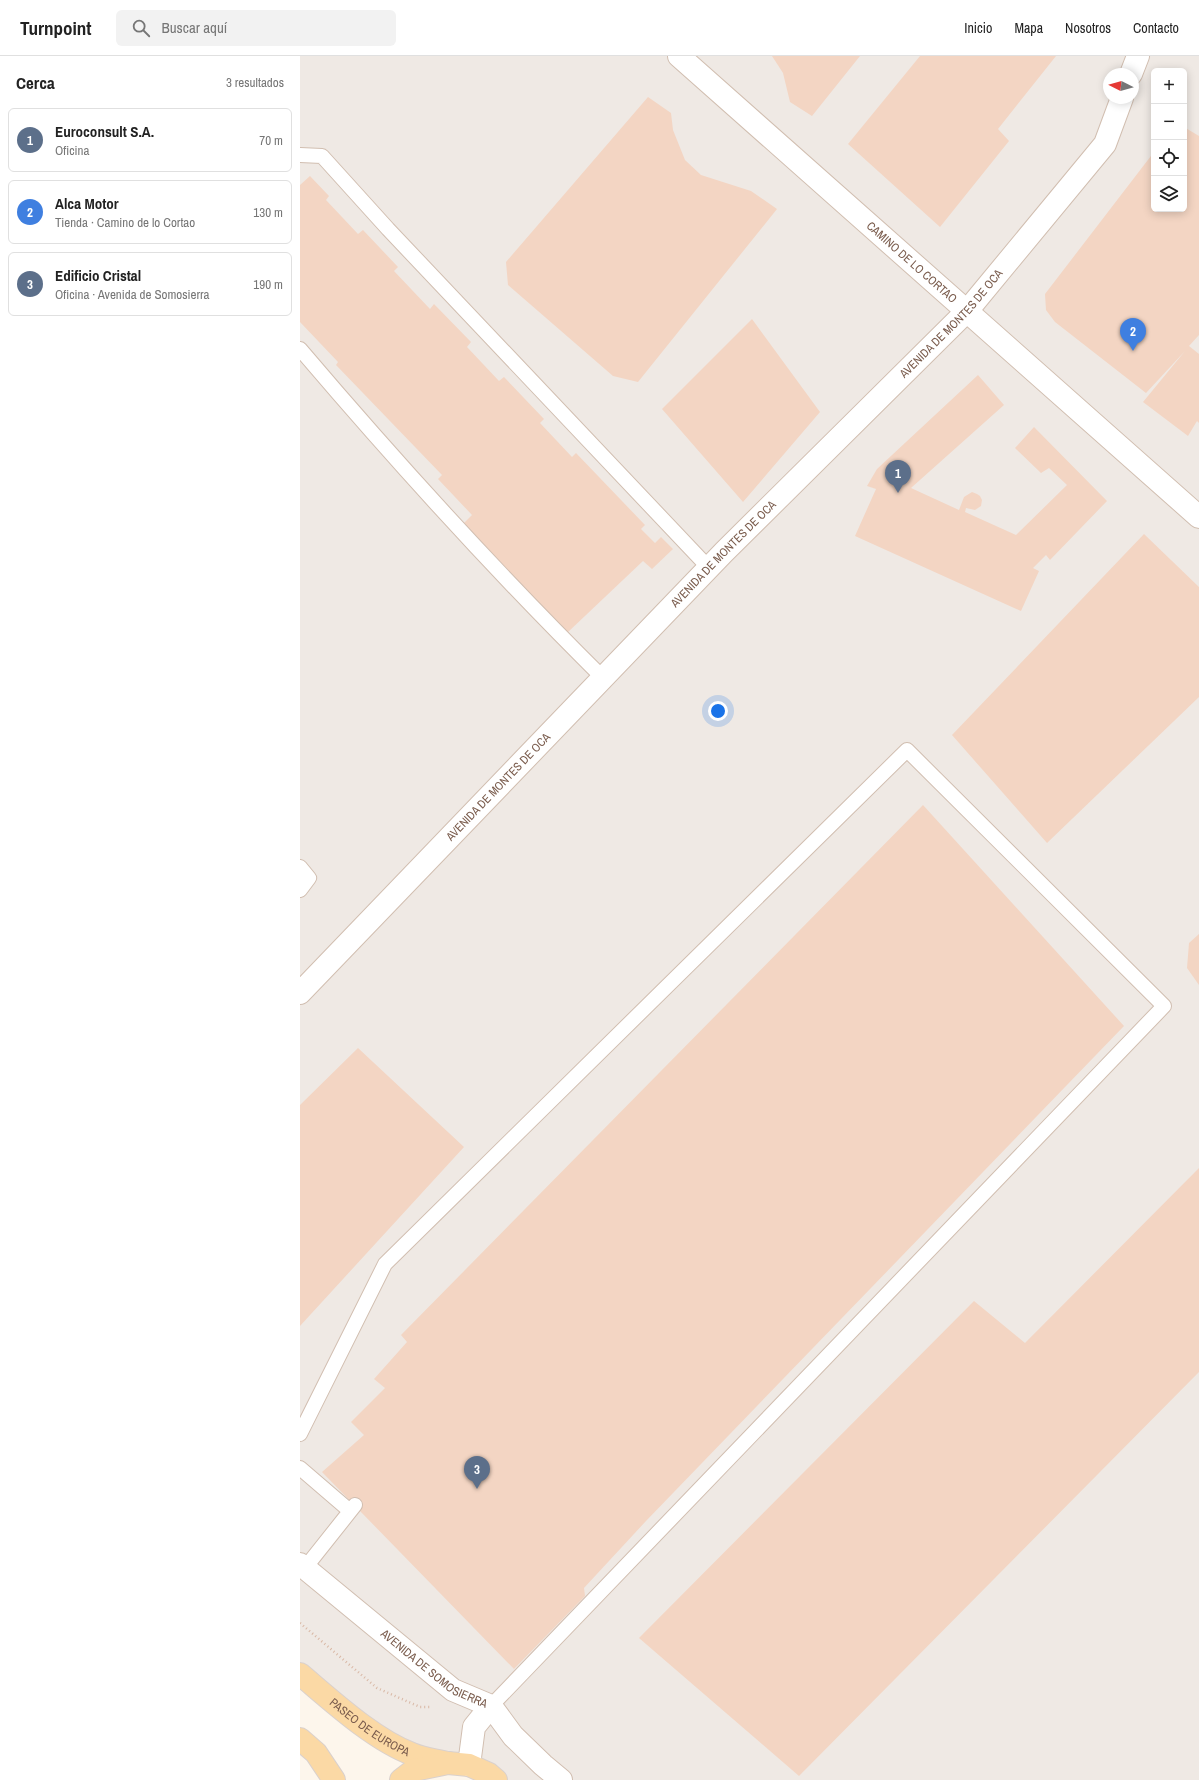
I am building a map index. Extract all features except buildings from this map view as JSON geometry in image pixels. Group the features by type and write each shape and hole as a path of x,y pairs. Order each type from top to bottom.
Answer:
{"main road":[{"name":"PASEO DE EUROPA","path":"300,1674 347,1714 396,1747 413,1755 448,1763"},
{"path":"300,1739 316,1753 334,1780"},
{"path":"401,1780 414,1770 448,1763 469,1765 489,1774 496,1780"}],"street":[{"name":"CAMINO DE LO CORTAO","path":"679,56 1199,517"},
{"path":"1133,68 1138,56"},
{"name":"AVENIDA DE MONTES DE OCA","path":"300,994 709,568 967,311 1105,144 1120,104"},
{"name":"AVENIDA DE SOMOSIERRA","path":"302,1566 452,1690 491,1706 513,1736 543,1765 562,1780"},
{"path":"469,1765 474,1727 491,1706"}],"lane":[{"path":"300,155 322,156 388,229 709,568"},
{"path":"300,349 349,407 480,550 603,678"},
{"path":"300,1434 385,1264 907,750 1164,1006 491,1706"},
{"path":"300,867 309,878 300,890"},
{"path":"300,1468 352,1508 302,1566"}],"path":[{"path":"300,1623 377,1688 420,1707 436,1706"}],"shaded area":[{"path":"300,56 1199,56 1199,1780 496,1780 413,1755 300,1674"}],"place":[{"name":"Alca Motor","path":"1133,351"},
{"name":"Euroconsult S.A.","path":"898,493"},
{"name":"Edificio Cristal","path":"477,1489"}]}
